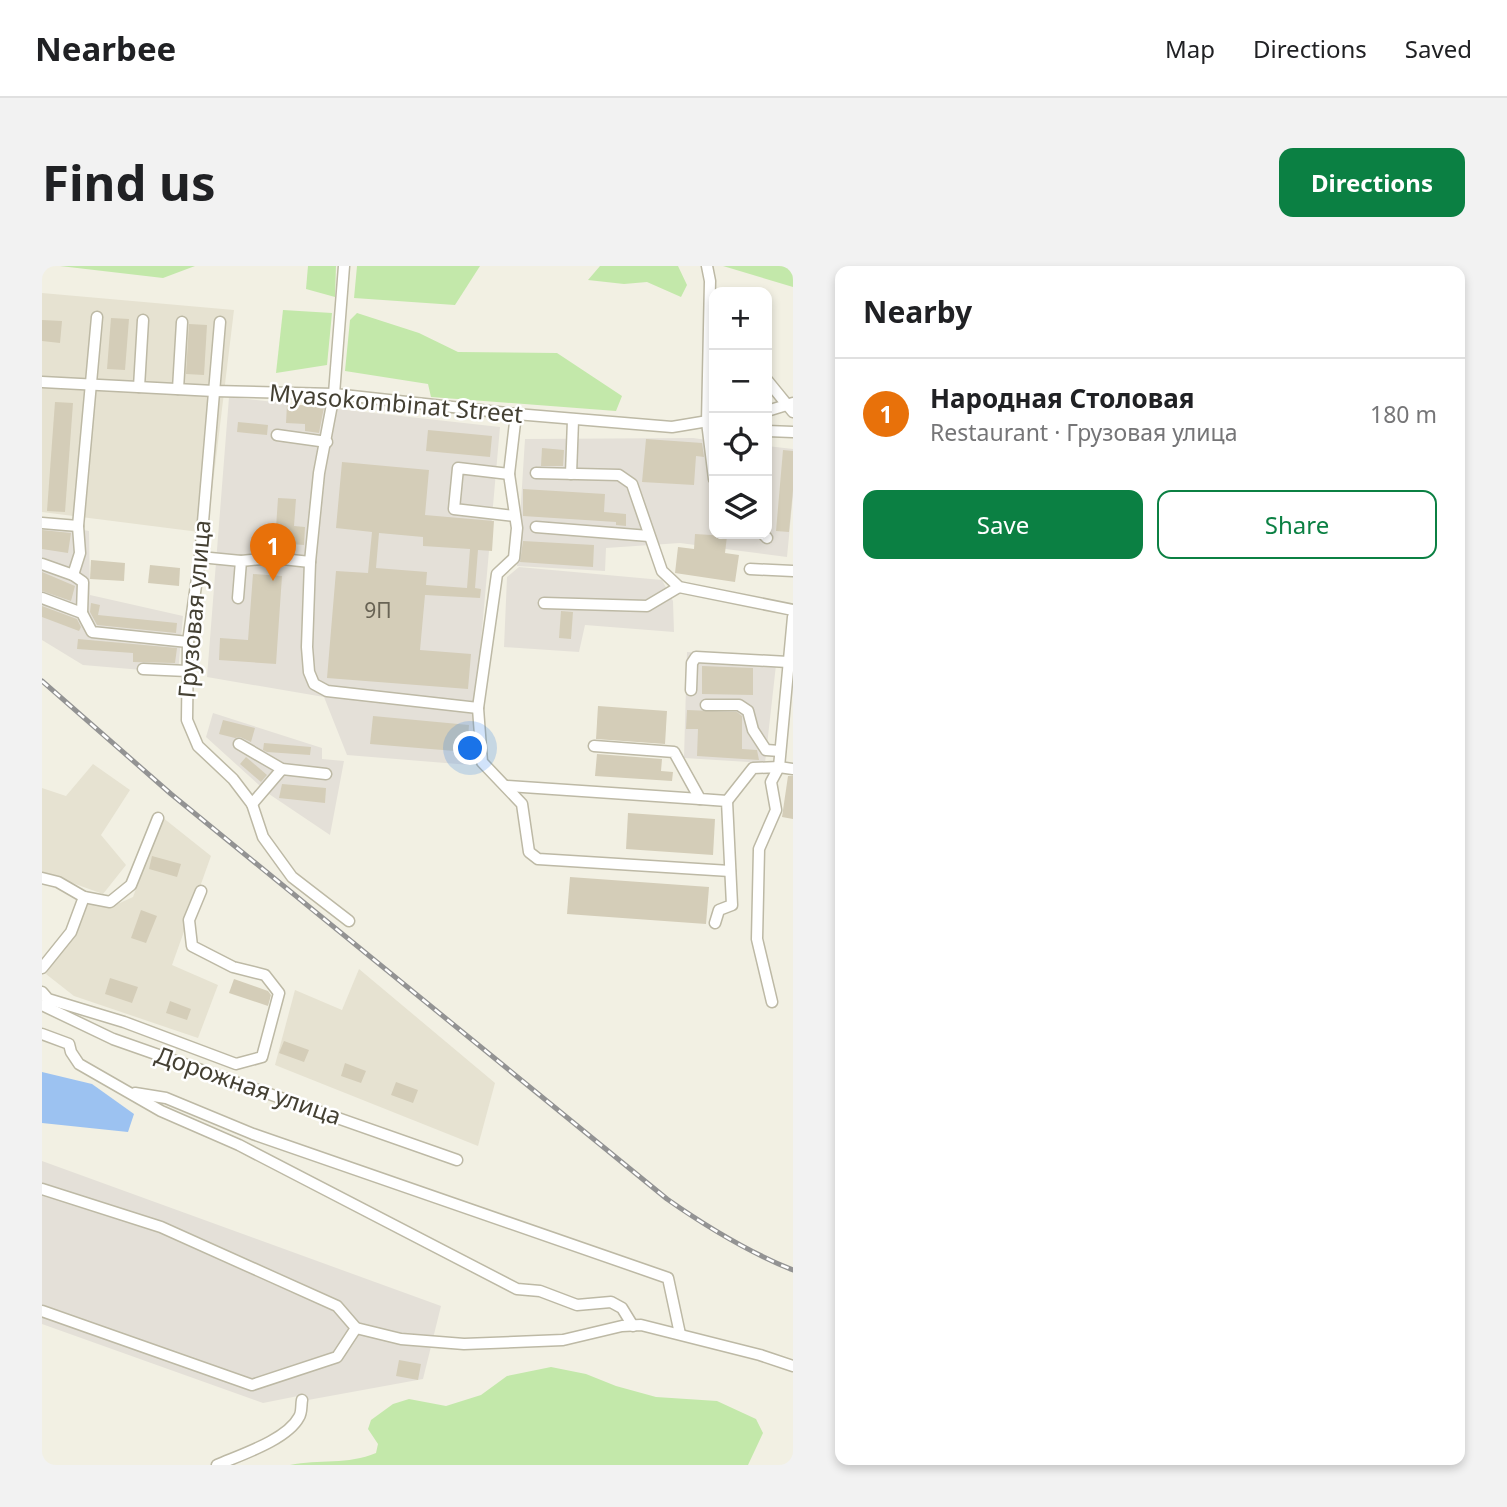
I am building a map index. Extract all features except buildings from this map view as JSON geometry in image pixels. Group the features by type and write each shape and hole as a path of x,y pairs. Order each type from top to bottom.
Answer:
{"street":[{"path":"344,266 334,394 319,473 310,562 307,647 309,672 314,684 327,691 478,708"},
{"path":"707,266 710,281 710,413"},
{"path":"710,281 713,287"},
{"path":"73,575 80,553 78,526 97,317"},
{"path":"139,387 142,320"},
{"path":"178,389 182,321"},
{"name":"Грузовая улица","path":"220,323 200,557 188,642 187,720 198,746 233,779 252,804 263,837 292,877 349,921"},
{"name":"Myasokombinat Street","path":"42,382 334,394 573,420 672,427 709,425"},
{"path":"772,386 791,407"},
{"path":"772,410 791,407"},
{"path":"516,414 509,474 517,528 514,558 496,574 478,708 482,762 522,803 529,852 538,859 730,871"},
{"path":"571,474 573,420"},
{"path":"772,431 793,432"},
{"path":"277,435 327,442"},
{"path":"509,474 458,468 454,509 515,516"},
{"path":"536,473 619,475 632,484 662,571 679,587 793,610"},
{"path":"42,523 78,526"},
{"path":"537,527 649,536"},
{"path":"200,557 242,561 273,558 310,562"},
{"path":"238,598 242,561"},
{"path":"42,564 73,575 83,582 82,613 92,632 188,642"},
{"path":"750,569 793,571"},
{"path":"544,603 647,606 679,587"},
{"path":"42,598 82,613"},
{"path":"772,1002 757,939 760,849 776,810 771,782 779,766 793,623"},
{"path":"691,690 692,663 696,657 788,662"},
{"path":"143,669 187,671"},
{"path":"706,705 739,705 748,711 753,730 766,750 780,751"},
{"path":"239,744 282,769 326,774"},
{"path":"594,746 674,752 700,799"},
{"path":"715,923 719,911 732,905 727,801 753,768 779,766 793,769"},
{"path":"252,804 282,769"},
{"path":"507,786 727,801"},
{"path":"42,878 58,882 84,897 110,902 131,885 158,818"},
{"path":"42,992 48,999 124,1022 236,1064 262,1057 279,993 265,975 233,967 192,946 189,920 201,891"},
{"path":"42,968 71,932 84,897"},
{"name":"Дорожная улица","path":"42,1005 113,1039 457,1160"},
{"path":"42,1034 69,1044 79,1064 161,1111 239,1145 517,1289 540,1291 577,1305 611,1302 622,1308 633,1326"},
{"path":"127,1091 166,1098 253,1134 668,1278 680,1334"},
{"path":"42,1189 174,1233 337,1306 356,1328 401,1339 464,1344 563,1340 641,1325 793,1366"},
{"path":"42,1311 252,1385 337,1357 356,1328"},
{"path":"217,1465 282,1434 300,1416 302,1400"}],"shaded area":[{"path":"42,293 234,310 207,533 42,512"},
{"path":"229,397 500,427 470,765 347,755 324,697 207,677"},
{"path":"693,438 709,440 709,539 772,539 772,447 793,449 793,495 787,557 680,543 606,548 605,571 517,566 525,439"},
{"path":"42,522 89,531 90,595 183,616 178,673 83,665 42,640"},
{"path":"519,567 662,580 673,601 674,632 585,625 579,652 504,647 507,577"},
{"path":"687,652 777,656 765,763 684,758"},
{"path":"213,713 322,748 322,759 344,761 330,835 269,794 206,737"},
{"path":"93,764 130,790 101,835 126,865 103,894 42,872 42,788 66,796"},
{"path":"162,817 211,856 172,965 218,985 198,1038 74,996 46,974 74,932 90,901 111,907 133,897"},
{"path":"359,969 495,1083 478,1146 275,1065 295,990 342,1010"},
{"path":"42,1161 441,1306 423,1379 308,1400 298,1396 263,1403 42,1324"}],"green space":[{"path":"60,266 195,266 163,278"},
{"path":"308,266 336,266 335,297 306,289"},
{"path":"357,266 480,266 455,305 354,298"},
{"path":"600,266 678,266 687,285 681,297 647,282 624,284 588,280"},
{"path":"723,266 793,266 793,287"},
{"path":"283,310 332,313 327,365 276,373"},
{"path":"357,313 419,333 458,352 557,353 622,396 616,411 431,397 428,384 345,371 350,320"},
{"path":"551,1367 586,1374 656,1397 717,1401 756,1419 763,1433 748,1465 290,1465 355,1459 376,1453 378,1444 368,1429 371,1420 393,1404 409,1399 446,1406 481,1395 507,1376"}],"water":[{"path":"42,1072 92,1084 134,1114 128,1132 42,1123"}],"railway":[{"path":"42,681 171,794 667,1199 728,1238 793,1270"}],"place":[{"name":"Народная Столовая","path":"273,581"}]}
